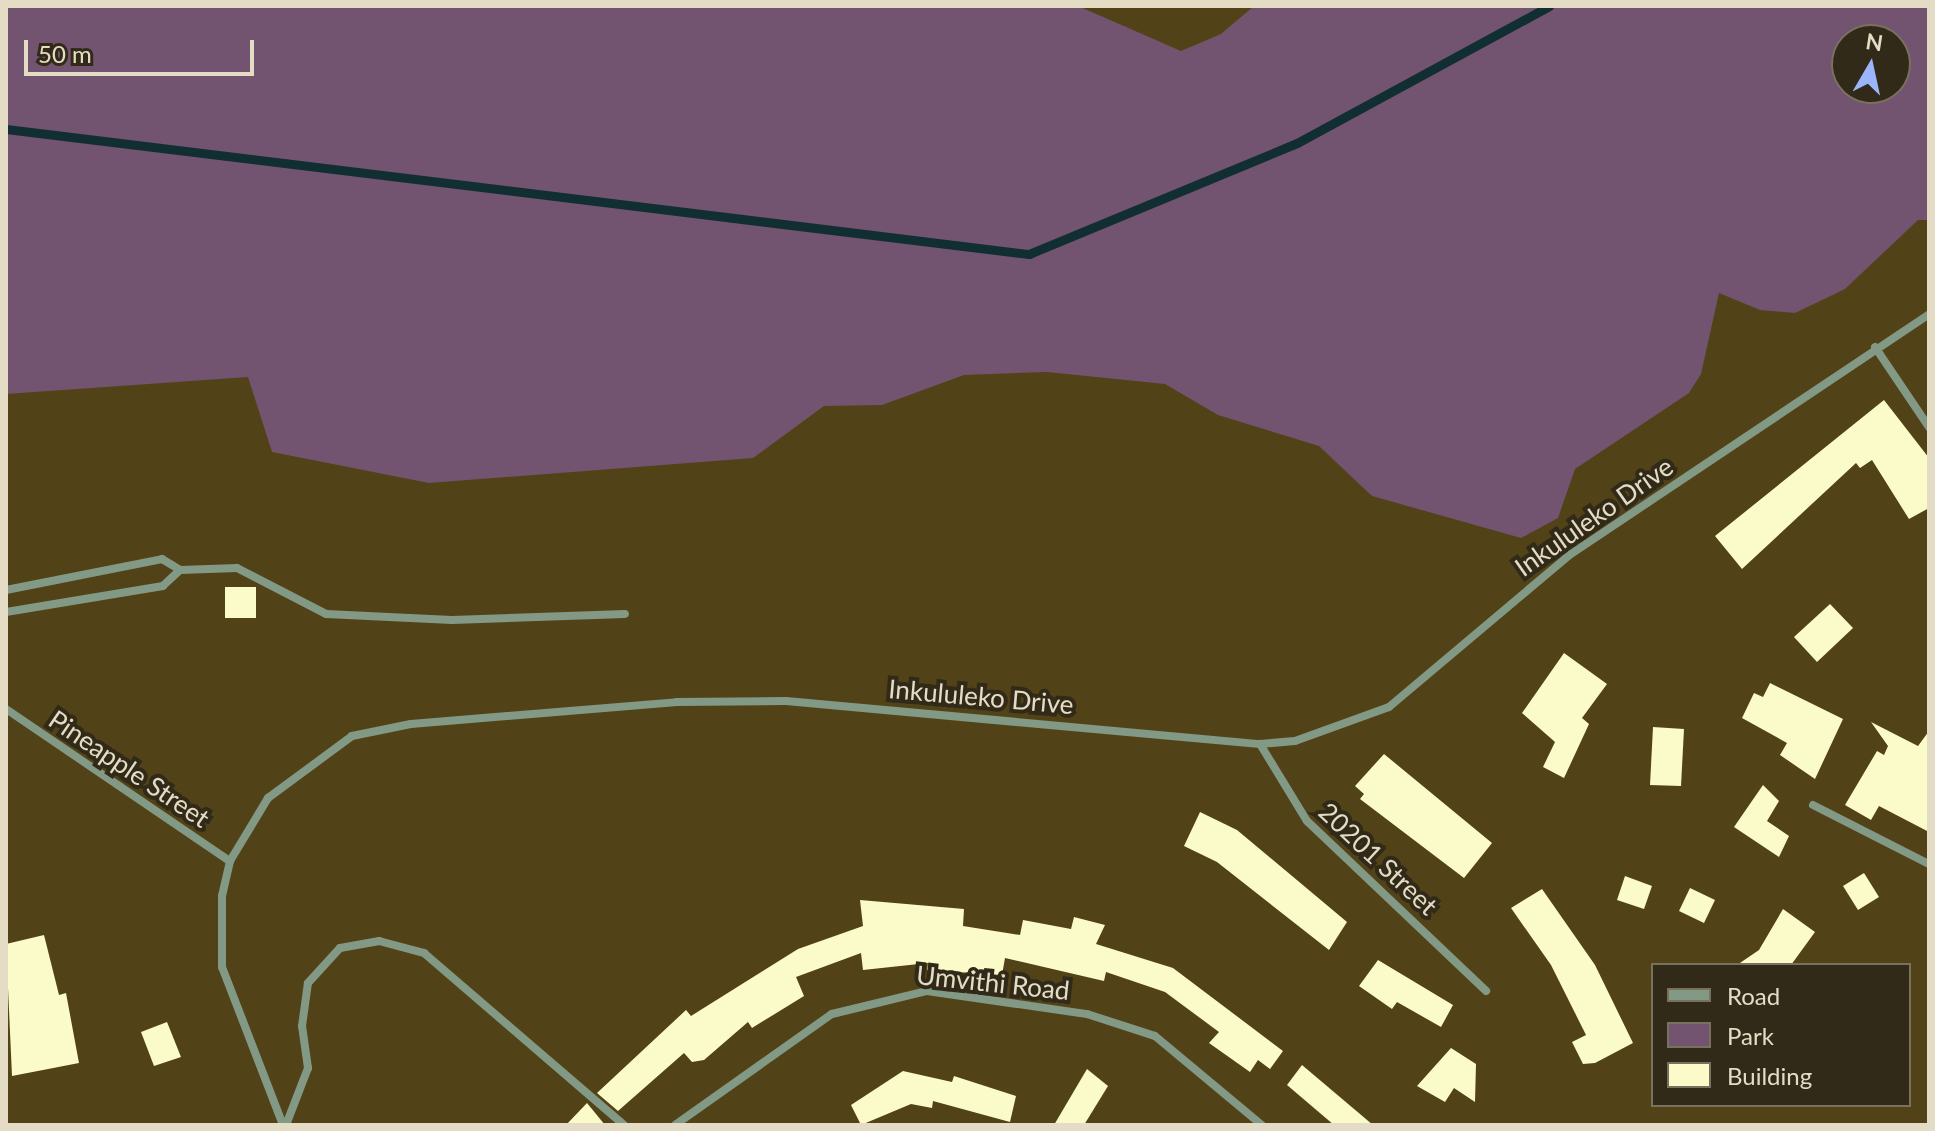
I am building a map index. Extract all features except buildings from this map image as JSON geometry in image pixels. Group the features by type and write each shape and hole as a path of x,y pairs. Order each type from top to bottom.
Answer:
{"street":[{"name":"Inkululeko Drive","path":"284,1125 222,967 219,922 230,861 260,808 293,773 352,736 411,724 677,702 786,701 1260,744 1295,741 1389,707 1571,554 1875,347 1929,314"},
{"path":"1875,347 1929,427"},
{"path":"6,590 162,559 180,570 237,568 326,614 452,620 625,614"},
{"path":"6,612 163,586 180,570"},
{"name":"Pineapple Street","path":"6,709 230,861"},
{"name":"20201 Street","path":"1260,744 1307,821 1486,991"},
{"path":"1813,805 1929,864"},
{"path":"284,1125 308,1068 302,1026 308,983 340,948 379,941 424,953 624,1125"},
{"name":"Umvithi Road","path":"675,1125 832,1014 927,991 1087,1014 1143,1032 1177,1050 1262,1125"}],"green space":[{"path":"6,6 1078,6 1181,51 1221,34 1254,6 1929,6 1929,220 1918,220 1845,289 1795,313 1760,310 1719,293 1701,374 1689,393 1575,469 1558,518 1521,538 1372,496 1319,446 1218,415 1165,384 1047,372 964,375 882,405 824,406 753,458 429,483 272,452 248,377 6,394"}],"waterway":[{"path":"6,129 1029,254 1297,143 1549,6"}]}
